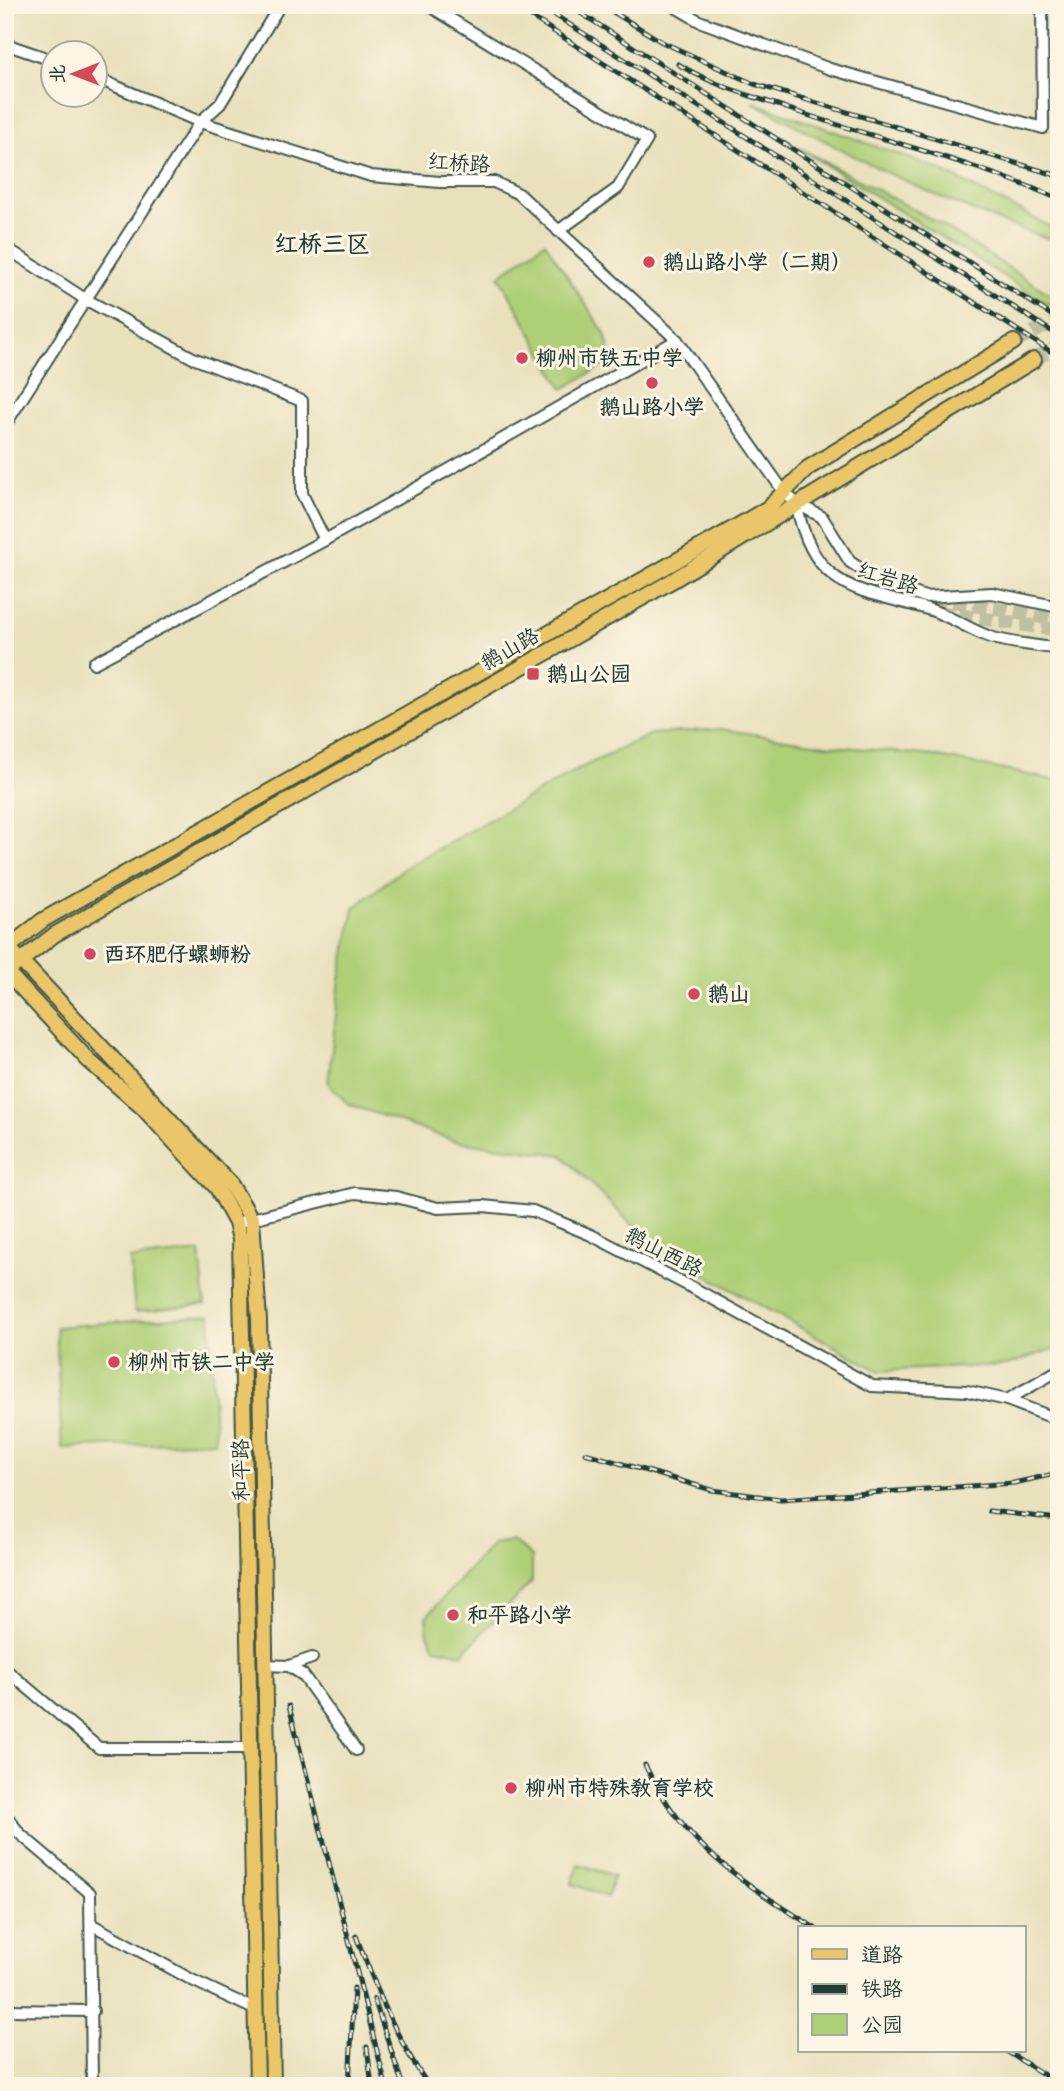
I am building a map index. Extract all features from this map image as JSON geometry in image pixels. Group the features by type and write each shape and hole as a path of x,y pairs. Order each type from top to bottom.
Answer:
{"main road":[{"name":"鹅山路","path":"6,947 43,920 768,508 808,468 1014,342"},
{"name":"鹅山路","path":"6,973 54,935 670,582 1034,360"},
{"name":"和平路","path":"6,947 231,1185 251,1219 256,1241 259,1320 273,2086"},
{"name":"和平路","path":"6,973 89,1060 142,1107 217,1188 236,1223 240,1253 257,2086"}],"street":[{"path":"5,425 200,122 220,104 280,5"},
{"path":"672,5 699,21 830,69 1042,128 1042,5"},
{"path":"428,8 647,140 618,188 558,231"},
{"path":"5,44 38,55"},
{"name":"红桥路","path":"108,83 200,122 372,176 440,182 494,181 519,194 677,340 784,492"},
{"path":"5,247 85,299 193,358 302,401 302,494 325,540"},
{"path":"94,663 325,540 677,340"},
{"name":"红岩路","path":"784,492 796,503 822,517 850,562 877,580 925,597 992,593 1059,607"},
{"name":"红岩路","path":"796,503 802,532 816,558 843,585 887,600 933,611 990,637 1059,649"},
{"name":"鹅山西路","path":"236,1223 355,1193 396,1197 438,1208 483,1206 533,1211 591,1235 872,1386 967,1391 1007,1400 1059,1420"},
{"path":"1007,1400 1059,1370"},
{"path":"265,1665 289,1666 312,1658"},
{"path":"289,1666 303,1675 356,1750"},
{"path":"5,1669 99,1748 249,1748"},
{"path":"5,1814 19,1833 90,1893 92,2086"},
{"path":"90,1924 192,1980 256,2010"},
{"path":"5,2010 93,2011"}],"green space":[{"path":"753,102 936,168 1059,231 1059,242 980,214 903,180"},
{"path":"799,148 937,222 1059,300 1059,311"},
{"path":"545,242 605,334 609,349 606,364 563,389 499,276"},
{"path":"720,729 826,745 934,756 1059,781 1059,1347 1007,1365 879,1371 653,1246 562,1155 455,1141 348,1104 328,1083 340,979 354,908 404,868 575,771 651,734"},
{"path":"200,1252 205,1304 135,1312 130,1259"},
{"path":"210,1315 215,1441 62,1448 56,1327"},
{"path":"512,1540 532,1557 532,1581 462,1654 435,1648 428,1634 426,1617 493,1543"},
{"path":"579,1864 614,1876 607,1897 572,1884"}],"tunnel":[{"path":"1014,342 1059,319"},
{"path":"1034,360 1059,345"},
{"path":"932,598 1059,620"},
{"path":"938,612 1059,630"}],"railway":[{"path":"513,5 1059,357"},
{"path":"539,5 1059,336"},
{"path":"568,5 1059,320"},
{"path":"602,5 662,42 754,84 1059,176"},
{"path":"678,64 704,78 745,94 958,162 1059,199"},
{"path":"585,1453 712,1490 781,1499 1014,1483 1059,1473"},
{"path":"989,1511 1059,1519"},
{"path":"289,1706 386,2086"},
{"path":"645,1765 678,1818 717,1860 812,1926"},
{"path":"356,1936 397,2032 429,2086"},
{"path":"349,2086 354,1988"},
{"path":"374,1999 403,2086"},
{"path":"367,2047 372,2086"},
{"path":"1008,2052 1059,2084"}],"place":[{"name":"鹅山路小学（二期）","path":"649,262"},
{"name":"柳州市铁五中学","path":"522,358"},
{"name":"鹅山路小学","path":"652,383"},
{"name":"鹅山公园","path":"533,674"},
{"name":"西环肥仔螺蛳粉","path":"90,954"},
{"name":"鹅山","path":"694,994"},
{"name":"柳州市铁二中学","path":"114,1362"},
{"name":"和平路小学","path":"453,1615"},
{"name":"柳州市特殊教育学校","path":"511,1788"}],"district":[{"name":"红桥三区","path":"322,244"}]}
